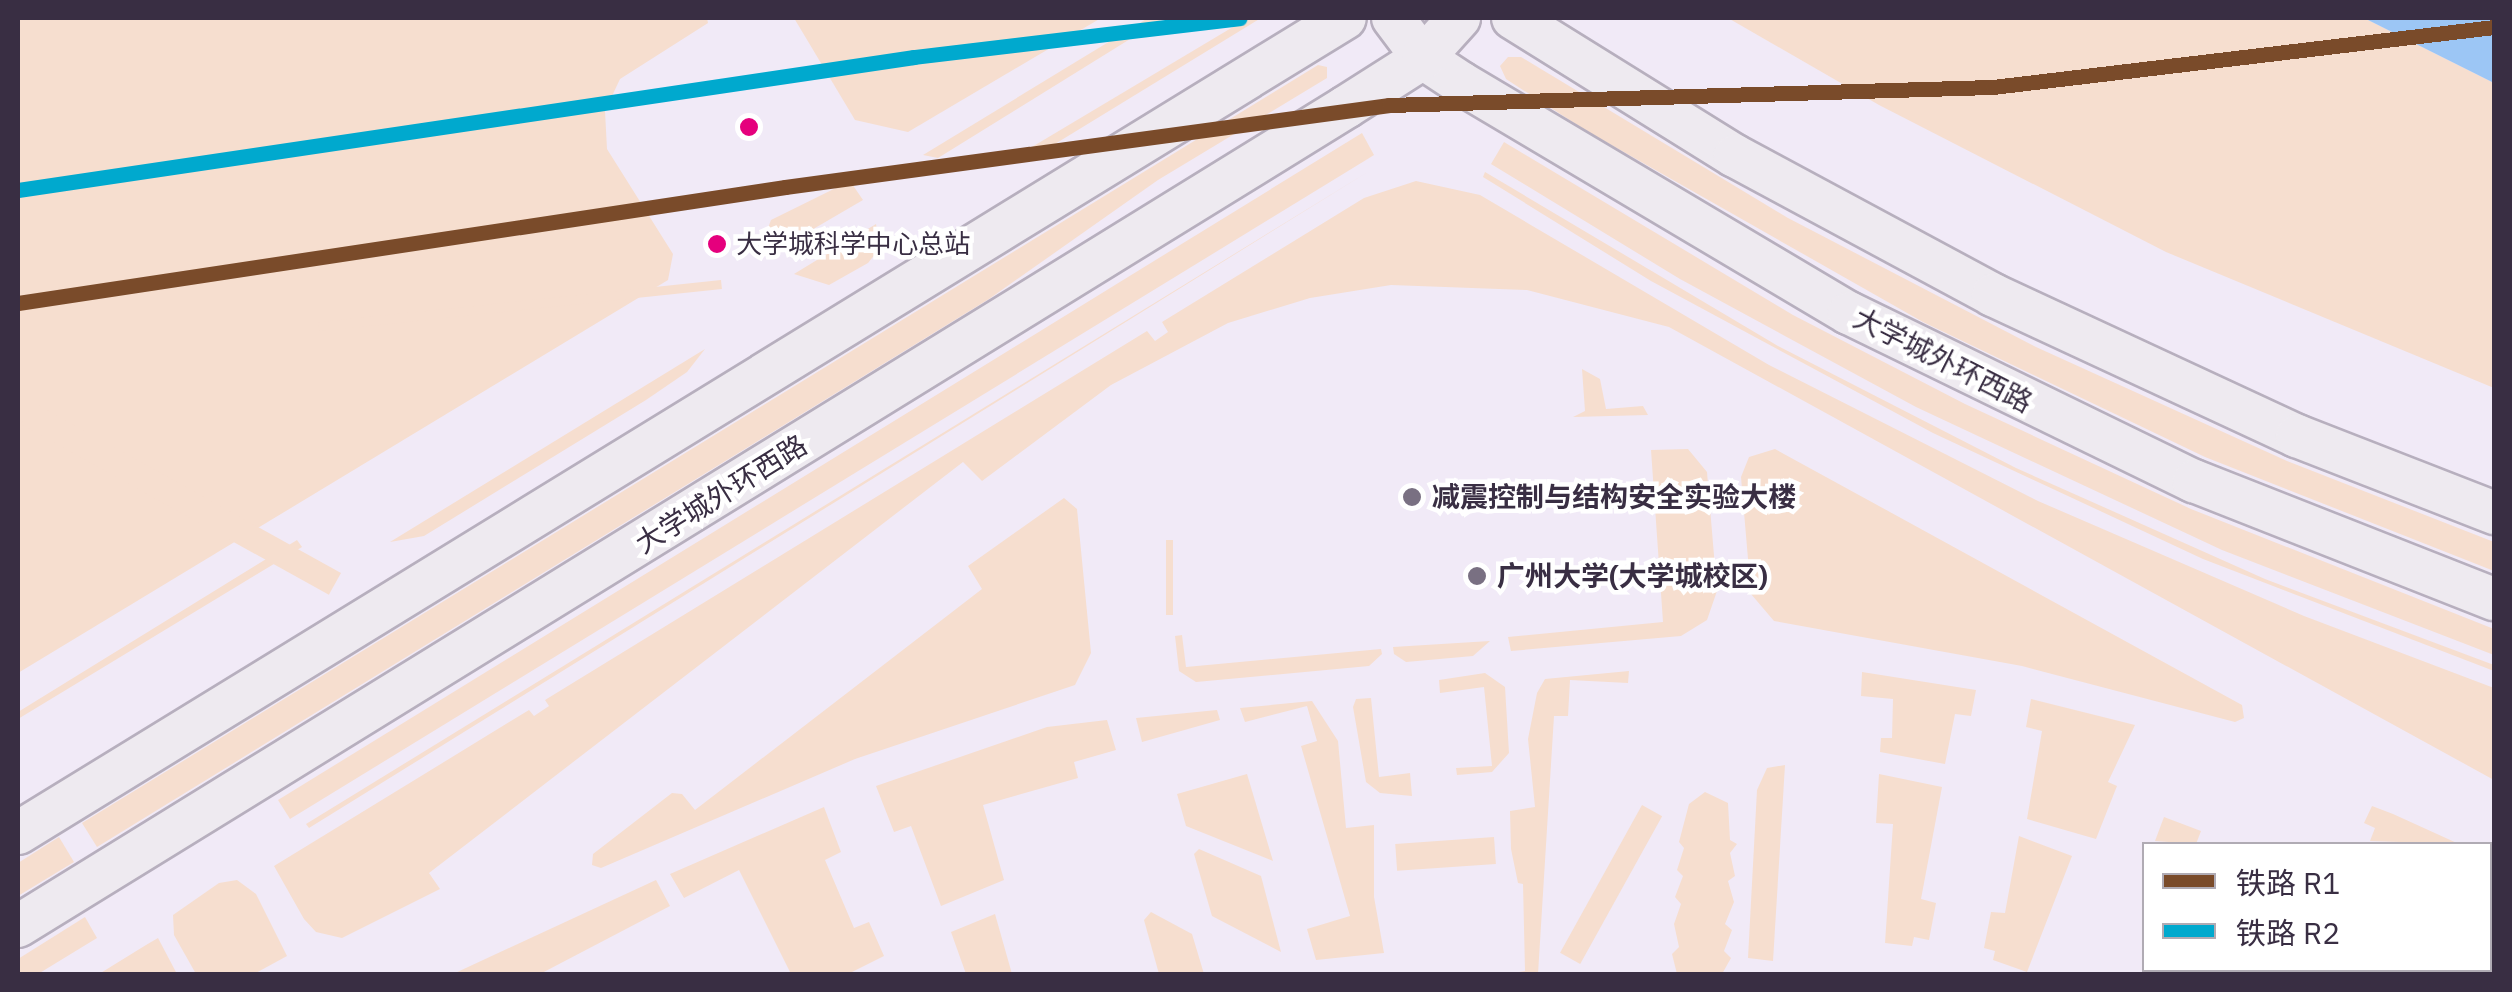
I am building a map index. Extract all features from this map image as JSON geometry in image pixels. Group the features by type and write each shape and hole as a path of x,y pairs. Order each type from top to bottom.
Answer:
{"main road":[{"path":"18,833 1345,18"},
{"name":"大学城外环西路","path":"1394,18 1423,58 1634,191 1970,376 2246,504 2494,599"},
{"name":"大学城外环西路","path":"18,926 1423,58 1459,18"},
{"path":"1513,18 1735,156 1993,296 2280,428 2494,513"}],"shaded area":[{"path":"18,18 707,18 708,23 620,79 605,111 607,149 673,254 668,280 18,673"},
{"path":"794,18 1101,18 908,132 855,120"},
{"path":"1148,18 1164,18 938,158 923,155"},
{"path":"1248,18 1261,18 1037,155 1010,160"},
{"path":"1728,18 2364,18 2494,83 2494,388 2166,252 1879,105"},
{"path":"1508,57 1521,57 1788,218 2036,347 2287,461 2494,542 2494,571 2205,457 1923,322 1585,130 1506,79 1500,66"},
{"path":"1318,65 1327,67 1327,78 1158,180 989,299 97,847 82,823"},
{"path":"1362,133 1374,155 1366,160 290,819 278,800"},
{"path":"1504,142 1793,315 1965,404 2191,509 2494,629 2494,655 2222,550 1916,407 1680,279 1491,164"},
{"path":"1371,170 309,828 306,824"},
{"path":"1485,172 1778,346 2016,468 2265,579 2494,665 2494,671 2203,559 1933,433 1651,281 1483,177"},
{"path":"850,181 863,200 779,249 768,228 771,220"},
{"path":"1416,181 1480,195 1769,365 2038,501 2304,616 2494,688 2494,780 1669,327 1527,290 1391,285 1310,298 1228,323 1111,385 982,481 963,462 429,873 440,889 342,938 316,932 304,919 274,866 529,710 534,716 549,706 545,700 1147,331 1155,341 1168,332 1162,322 1364,198"},
{"path":"876,224 880,248 868,263 829,285 794,274"},
{"path":"721,280 722,289 319,331 318,322"},
{"path":"705,349 687,372 646,400 424,536 390,542"},
{"path":"1582,369 1600,379 1606,409 1643,406 1648,415 1573,417 1585,411"},
{"path":"33,402 341,573 329,595 21,424"},
{"path":"1688,449 1707,472 1717,591 1707,620 1681,636 1511,651 1508,637 1663,622 1651,450"},
{"path":"1775,449 2242,705 2244,718 2235,722 2022,666 1774,621 1751,594 1741,477 1749,457"},
{"path":"1064,498 1077,509 1091,653 1075,685 855,759 601,868 592,865 593,854 672,793 682,794 695,810 982,589 968,566"},
{"path":"297,540 302,547 18,719 18,712"},
{"path":"1166,540 1173,540 1173,615 1166,615"},
{"path":"1182,635 1186,667 1381,649 1382,654 1369,666 1196,682 1179,671 1175,636"},
{"path":"1490,641 1473,656 1406,662 1394,654 1393,647"},
{"path":"1629,671 1628,683 1570,680 1568,716 1554,716 1538,974 1507,974 1525,971 1523,884 1518,883 1511,849 1510,811 1535,807 1528,739 1537,693 1545,679"},
{"path":"1862,672 1976,690 1971,716 1955,714 1945,764 1880,752 1881,738 1892,738 1893,699 1861,696"},
{"path":"1485,673 1505,687 1509,753 1492,772 1457,775 1456,768 1492,766 1484,687 1440,693 1439,680"},
{"path":"1371,698 1379,777 1410,773 1412,796 1380,793 1366,782 1353,707 1356,699"},
{"path":"2031,699 2135,725 2108,782 2117,786 2096,839 2027,819 2042,731 2026,727"},
{"path":"1312,701 1338,741 1346,828 1374,825 1374,897 1384,953 1316,960 1307,929 1350,916 1301,746 1317,741 1307,706 1245,722 1240,708"},
{"path":"1217,710 1220,720 1142,742 1136,718"},
{"path":"1107,720 1116,750 1074,762 1078,778 983,805 1004,880 941,906 911,826 894,832 876,786 1047,727"},
{"path":"1785,765 1773,961 1748,958 1757,790 1767,768"},
{"path":"1247,774 1273,861 1186,826 1177,794"},
{"path":"1879,774 1942,787 1921,899 1936,903 1929,940 1914,937 1912,946 1885,943 1893,824 1876,823"},
{"path":"1705,792 1728,803 1730,840 1737,844 1730,853 1735,876 1728,881 1734,902 1725,924 1732,930 1724,951 1731,958 1722,974 1677,974 1672,954 1679,947 1674,924 1681,904 1675,897 1683,876 1677,870 1684,848 1679,842 1689,804"},
{"path":"1642,805 1662,816 1580,964 1560,953"},
{"path":"2372,806 2455,842 2370,841 2375,828 2364,823"},
{"path":"824,807 841,852 825,860 854,928 869,922 884,956 848,974 791,974 739,870 684,898 670,874"},
{"path":"2164,817 2201,831 2197,842 2155,841"},
{"path":"2019,836 2072,856 2027,972 1993,960 1995,951 1984,948 1991,912 2005,913"},
{"path":"59,837 74,862 18,896 18,863"},
{"path":"1494,837 1496,864 1397,871 1395,844"},
{"path":"1199,849 1261,876 1281,952 1212,916 1194,854"},
{"path":"2494,877 2494,974 2483,974 2492,972"},
{"path":"237,880 256,894 287,956 254,974 196,974 174,935 173,915 219,883"},
{"path":"656,880 670,906 540,974 453,974"},
{"path":"1151,912 1192,934 1204,974 1159,974 1144,920"},
{"path":"995,914 1012,974 966,974 951,932"},
{"path":"85,917 97,938 38,974 18,974 18,959"},
{"path":"158,938 177,974 99,974 146,945"}],"water":[{"path":"2364,18 2494,18 2494,83"}],"rail line":[{"name":"R2","path":"18,190 914,57 1240,18"},
{"name":"R1","path":"18,303 785,187 1389,105 1993,87 2494,27"}],"place":[{"name":"大学城科学中心总站","path":"717,244"},
{"name":"减震控制与结构安全实验大楼","path":"1412,497"},
{"name":"广州大学(大学城校区)","path":"1477,576"}]}
